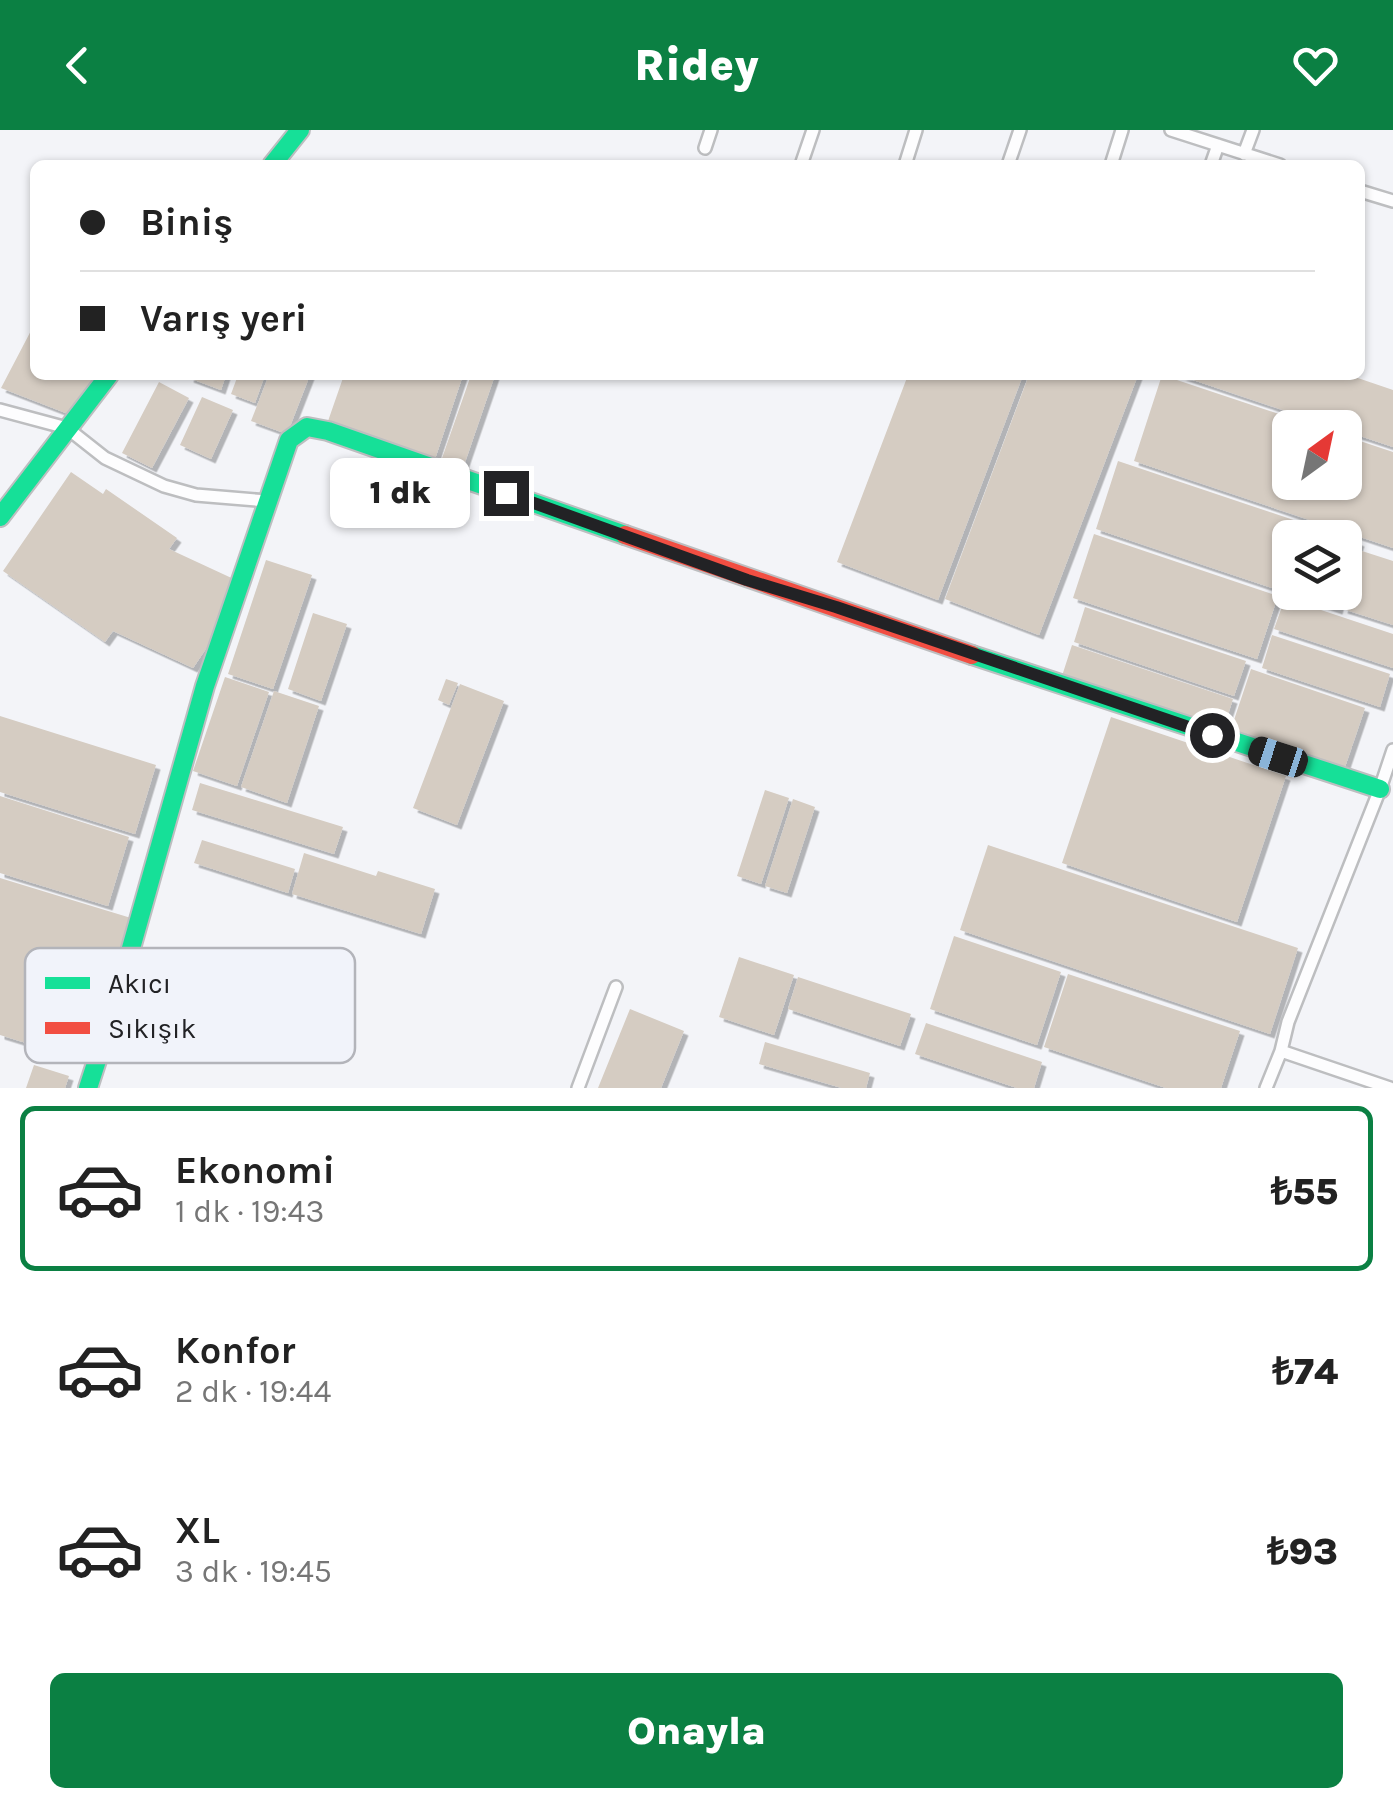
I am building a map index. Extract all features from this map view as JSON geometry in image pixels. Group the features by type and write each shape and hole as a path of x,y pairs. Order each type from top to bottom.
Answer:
{"street":[{"path":"276,160 300,130"},
{"path":"705,148 711,130"},
{"path":"803,160 813,130"},
{"path":"907,160 916,130"},
{"path":"1010,160 1020,130"},
{"path":"1112,160 1122,130"},
{"path":"1171,130 1261,160"},
{"path":"1244,154 1252,130"},
{"path":"1213,160 1218,145"},
{"path":"1365,194 1393,202"},
{"path":"0,518 105,380"},
{"path":"0,410 67,428 106,458 164,486 196,495 267,501"},
{"path":"130,948 205,686 267,501 289,440 308,427 328,430 747,580 1380,789"},
{"path":"1266,1088 1393,750"},
{"path":"578,1088 616,987"},
{"path":"1280,1051 1390,1088"},
{"path":"88,1088 96,1063"}],"building":[{"path":"30,333 30,380 100,380 71,415 1,388"},
{"path":"194,380 224,380 221,390"},
{"path":"236,380 263,380 255,403 231,394"},
{"path":"267,380 308,380 287,434 251,421"},
{"path":"342,380 461,380 435,459 327,424"},
{"path":"469,380 493,380 463,468 441,461"},
{"path":"906,380 1021,380 938,600 837,562"},
{"path":"1027,380 1136,380 1039,635 945,599"},
{"path":"1160,380 1177,380 1272,412 1272,500 1362,500 1362,442 1393,452 1393,548 1362,538 1362,520 1310,520 1134,461"},
{"path":"1193,380 1364,380 1393,390 1393,447 1362,437 1362,410 1282,410"},
{"path":"159,382 189,398 152,468 122,453"},
{"path":"202,397 233,410 211,459 180,445"},
{"path":"1118,461 1293,520 1272,520 1272,588 1096,529"},
{"path":"71,472 103,494 106,489 177,538 169,549 238,581 224,602 229,605 222,625 193,668 113,631 105,642 3,571"},
{"path":"1094,534 1272,594 1273,610 1257,659 1073,598"},
{"path":"1362,551 1393,561 1393,625 1346,610 1362,610"},
{"path":"266,560 312,575 273,689 228,674"},
{"path":"1085,607 1246,661 1234,696 1074,642"},
{"path":"1281,610 1321,610 1393,634 1393,668 1274,629"},
{"path":"313,613 347,624 321,701 288,689"},
{"path":"1272,635 1390,674 1380,707 1262,668"},
{"path":"1072,645 1233,699 1222,733 1061,679"},
{"path":"1251,669 1365,708 1343,773 1229,735"},
{"path":"225,677 269,692 237,786 193,771"},
{"path":"446,679 458,683 449,705 438,700"},
{"path":"460,684 504,701 457,825 413,808"},
{"path":"274,691 319,706 287,803 241,787"},
{"path":"0,716 156,765 135,834 0,792"},
{"path":"1111,717 1286,776 1237,922 1062,863"},
{"path":"200,783 343,827 334,854 192,810"},
{"path":"765,790 789,798 761,884 737,876"},
{"path":"0,796 129,837 108,906 0,873"},
{"path":"793,799 815,807 787,893 765,886"},
{"path":"202,840 295,869 288,893 194,863"},
{"path":"988,845 1298,948 1270,1034 960,930"},
{"path":"304,853 376,876 378,871 435,889 421,934 292,894"},
{"path":"0,878 131,918 122,948 25,948 25,1043 0,1035"},
{"path":"954,936 1061,972 1037,1045 930,1009"},
{"path":"739,957 794,975 774,1035 719,1017"},
{"path":"1068,974 1240,1031 1221,1088 1166,1088 1044,1047"},
{"path":"798,977 911,1014 900,1046 788,1009"},
{"path":"630,1009 684,1031 661,1088 598,1088"},
{"path":"926,1023 1042,1062 1034,1088 1017,1088 915,1054"},
{"path":"765,1042 870,1073 866,1088 842,1088 759,1064"},
{"path":"34,1065 69,1076 65,1088 26,1088"}],"traffic: fast":[{"path":"276,160 300,130"},
{"path":"0,517 105,380"},
{"path":"131,948 205,686 289,440 307,427 328,431 625,535"},
{"path":"972,655 1380,789"},
{"path":"88,1088 96,1063"}],"traffic: jam":[{"path":"625,535 972,655"}],"route":[{"path":"506,493 747,580 1212,735"}]}
